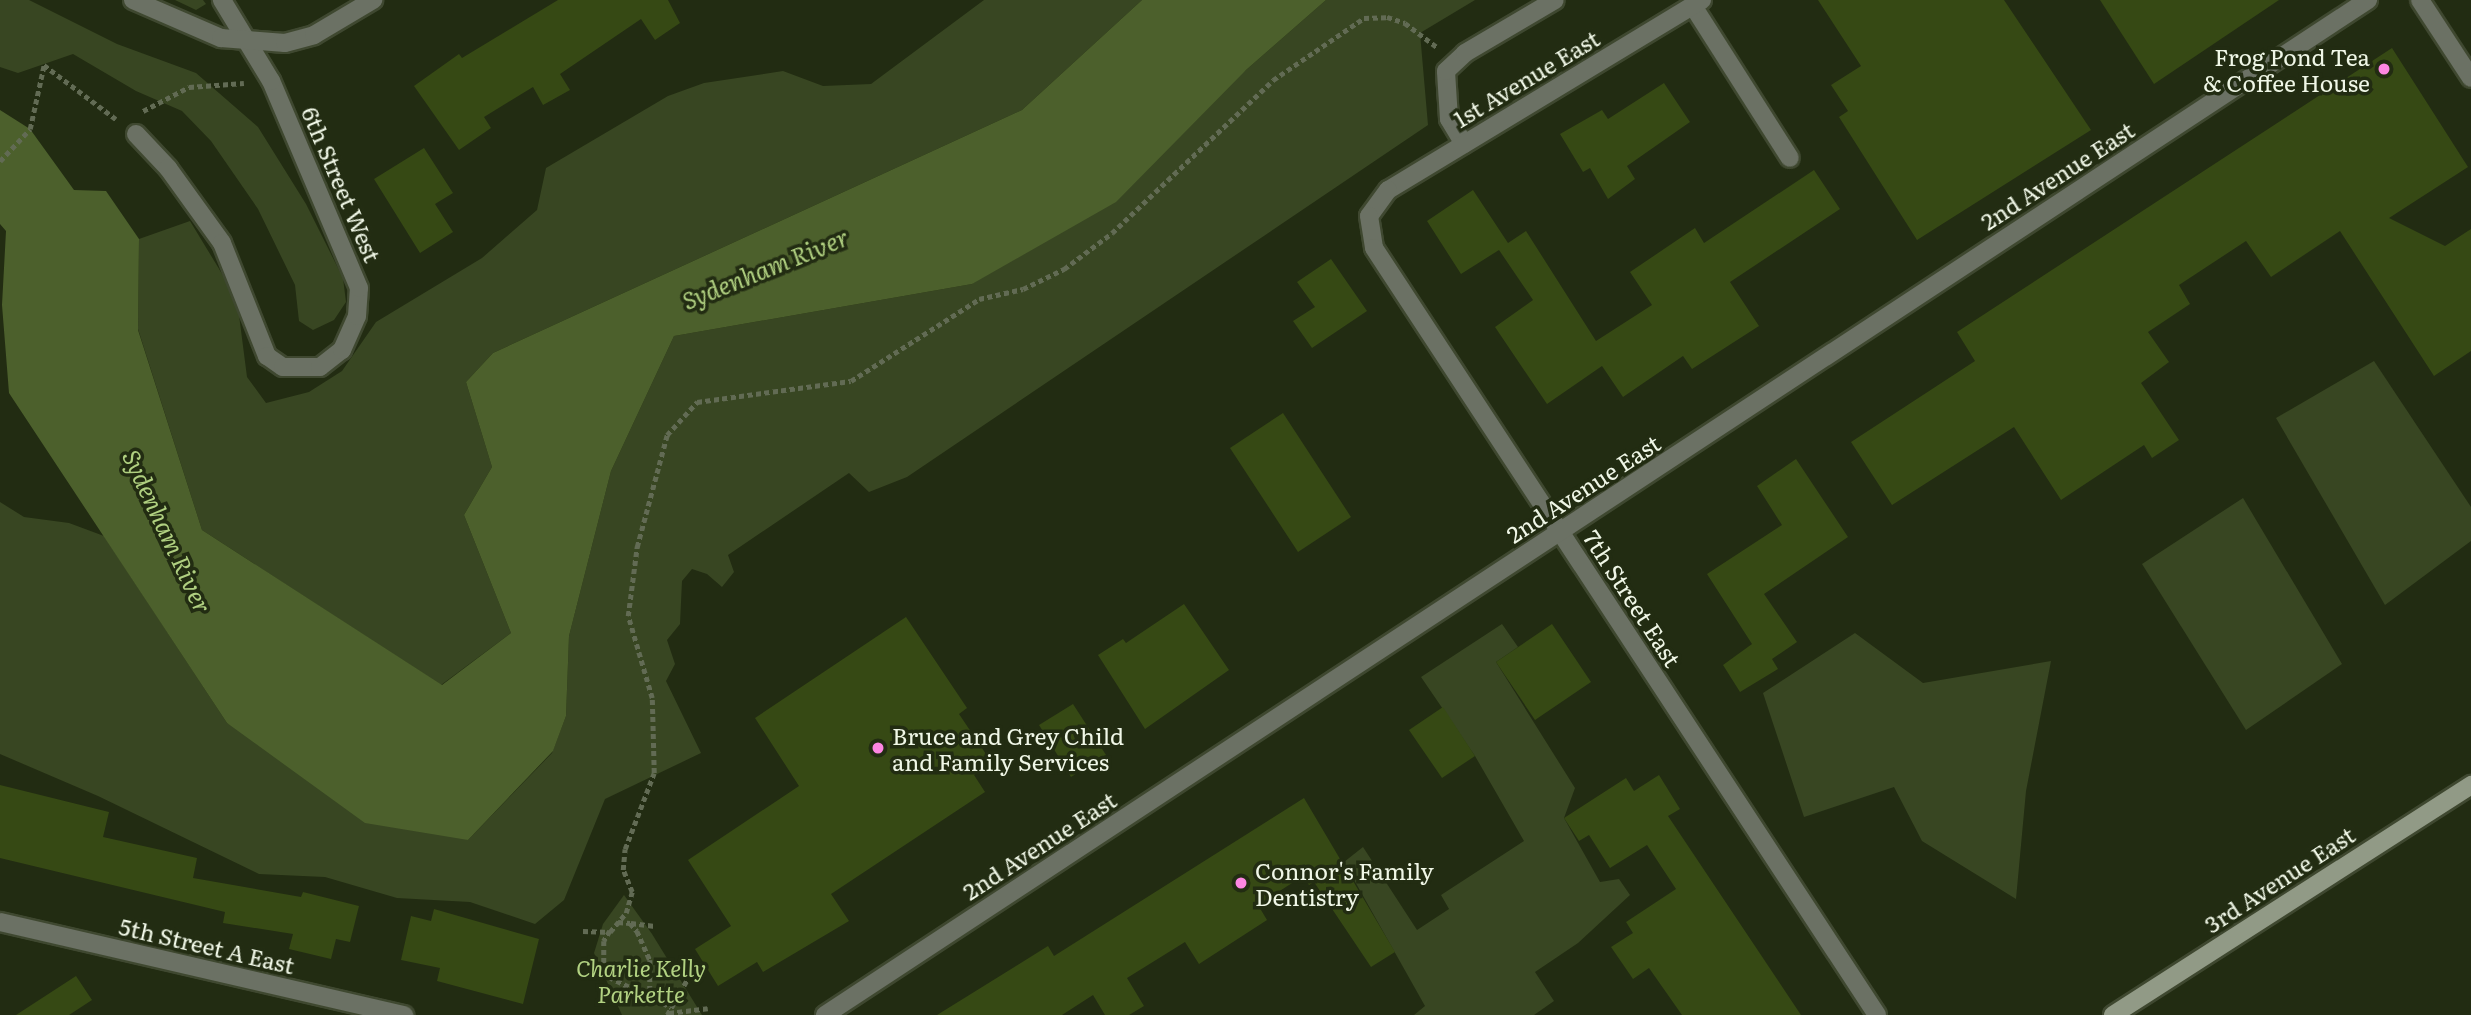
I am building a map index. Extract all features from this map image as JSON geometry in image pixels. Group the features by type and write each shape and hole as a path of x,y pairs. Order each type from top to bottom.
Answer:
{"main road":[{"name":"3rd Avenue East","path":"2113,1015 2471,785"}],"street":[{"path":"132,0 195,29 251,42 285,43 314,35 373,0"},
{"name":"6th Street West","path":"136,134 168,168 222,243 267,356 283,367 320,367 342,350 357,316 359,288 271,81 251,42 222,0"},
{"path":"1464,144 1449,119 1445,98 1446,71 1453,62 1555,0"},
{"name":"2nd Avenue East","path":"825,1015 2368,0"},
{"path":"2420,0 2471,78"},
{"path":"1698,3 1790,158"},
{"name":"1st Avenue East","path":"1377,201 1388,190 1698,3"},
{"name":"7th Street East","path":"1377,201 1369,216 1374,248 1877,1015"},
{"name":"5th Street A East","path":"0,922 404,1015"}],"path":[{"path":"671,1007 609,977 604,966 604,940 619,920 632,892 623,870 625,849 654,773 652,698 628,616 637,547 667,435 697,402 851,380 979,299 1023,289 1064,269 1112,233 1273,80 1364,18 1405,23 1453,62"},
{"path":"0,161 30,129 44,65 136,134"},
{"path":"115,118 154,107 189,87 271,81"},
{"path":"619,920 654,926"},
{"path":"630,923 653,969 650,996"},
{"path":"583,931 610,932"},
{"path":"668,1014 688,978"},
{"path":"668,1014 708,1008"}],"green space":[{"path":"0,0 29,0 117,44 196,73 258,127 306,204 343,278 346,302 334,320 313,330 299,321 295,285 258,209 211,141 182,111 136,91 73,54 18,73 0,67"},
{"path":"175,0 203,0 206,4 196,10"},
{"path":"984,0 1142,0 1022,110 493,353 466,382 492,467 464,515 511,633 441,685 202,530 138,329 139,239 190,221 227,282 239,315 247,377 266,403 309,392 342,371 376,322 482,258 537,210 546,168 668,96 704,83 783,71 823,86 871,84"},
{"path":"1326,0 1475,0 1420,33 1428,125 907,477 869,492 849,473 728,555 734,572 722,587 707,574 692,569 682,581 680,624 667,640 675,664 666,681 701,753 605,799 564,900 535,924 470,902 397,898 325,877 259,874 98,796 0,754 0,502 24,517 69,523 104,536 227,723 468,840 552,753 566,716 569,636 611,471 674,336 972,284 1246,70"},
{"path":"2374,361 2471,507 2471,541 2385,605 2276,418"},
{"path":"2243,498 2342,664 2246,730 2142,564"},
{"path":"1502,624 1518,647 1496,662 1575,788 1564,818 1600,882 1619,879 1630,895 1578,943 1535,972 1554,1001 1534,1015 1414,1015 1425,1006 1344,862 1363,847 1417,930 1449,909 1441,895 1524,841 1475,756 1421,677"},
{"path":"1855,633 1923,683 2051,661 2026,791 2016,899 1922,841 1894,787 1804,817 1763,693"},
{"name":"Charlie Kelly Parkette","path":"624,895 652,934 702,1015 622,1015 594,953 603,924"}],"water":[{"name":"Sydenham River","path":"1142,0 1326,0 1246,70 1116,202 972,284 674,336 611,471 569,636 566,716 553,751 468,840 365,823 227,723 9,393 2,305 6,231 0,224 0,110 30,129 74,190 106,191 139,239 138,330 202,530 442,685 511,633 464,515 492,467 466,382 493,353 1022,110"}],"building":[{"path":"558,0 668,0 680,23 655,40 641,19 560,74 570,90 543,105 533,87 484,117 491,128 459,150 414,86 459,54 462,58"},
{"path":"1818,0 2004,0 2091,130 1917,240 1839,117 1848,111 1831,85 1861,66"},
{"path":"2100,0 2279,0 2154,84"},
{"path":"2392,48 2468,167 2389,218 2445,246 2471,229 2471,351 2434,376 2340,231 2271,277 2246,241 2179,285 2190,304 2148,332 2169,362 2141,383 2179,440 2152,458 2144,445 2061,500 2014,427 1892,505 1851,442 1975,361 1957,332"},
{"path":"1664,83 1690,122 1627,166 1635,179 1608,199 1590,168 1583,172 1560,134 1602,110 1608,119"},
{"path":"424,148 453,193 435,204 453,232 420,253 374,179"},
{"path":"1814,170 1840,209 1730,282 1759,326 1692,369 1683,356 1623,397 1602,366 1547,404 1495,327 1533,300 1499,250 1461,274 1427,221 1473,190 1508,243 1526,231 1596,341 1652,305 1630,272 1695,228 1704,243"},
{"path":"1331,259 1367,311 1312,348 1293,321 1315,307 1297,282"},
{"path":"1283,413 1351,517 1298,552 1230,448"},
{"path":"1796,459 1848,537 1764,594 1797,642 1772,659 1778,669 1740,692 1723,665 1752,644 1707,574 1782,525 1757,486"},
{"path":"1184,604 1229,670 1145,729 1098,655 1123,639 1126,643"},
{"name":"Bruce and Grey Child and Family Services","path":"906,617 967,708 959,714 992,763 974,775 985,792 831,894 849,921 763,972 757,962 718,986 695,949 731,926 688,860 799,786 755,718"},
{"path":"1552,624 1591,682 1535,720 1496,662"},
{"path":"1073,704 1106,755 1071,777 1039,725"},
{"path":"1443,707 1475,756 1442,778 1409,730"},
{"path":"1659,775 1680,809 1668,816 1801,1015 1682,1015 1649,968 1633,979 1611,947 1633,933 1626,922 1676,889 1647,845 1610,868 1589,835 1579,841 1564,818 1626,778 1634,791"},
{"path":"0,785 109,812 103,837 197,858 193,878 301,897 303,892 359,906 350,942 336,939 331,959 289,949 293,934 223,923 225,912 0,858"},
{"path":"1304,798 1395,952 1371,967 1314,882 1309,885 1303,876 1258,905 1267,920 1199,964 1185,942 1127,978 1144,1006 1129,1015 1105,1015 1093,995 1062,1015 937,1015 1048,946 1054,956"},
{"path":"434,909 539,939 523,1004 437,981 440,968 401,960 411,916 431,921"},
{"path":"76,976 92,1000 69,1015 16,1015"}],"place":[{"name":"Frog Pond Tea & Coffee House","path":"2384,69"},
{"name":"Bruce and Grey Child and Family Services","path":"878,748"},
{"name":"Connor's Family Dentistry","path":"1241,883"}]}
